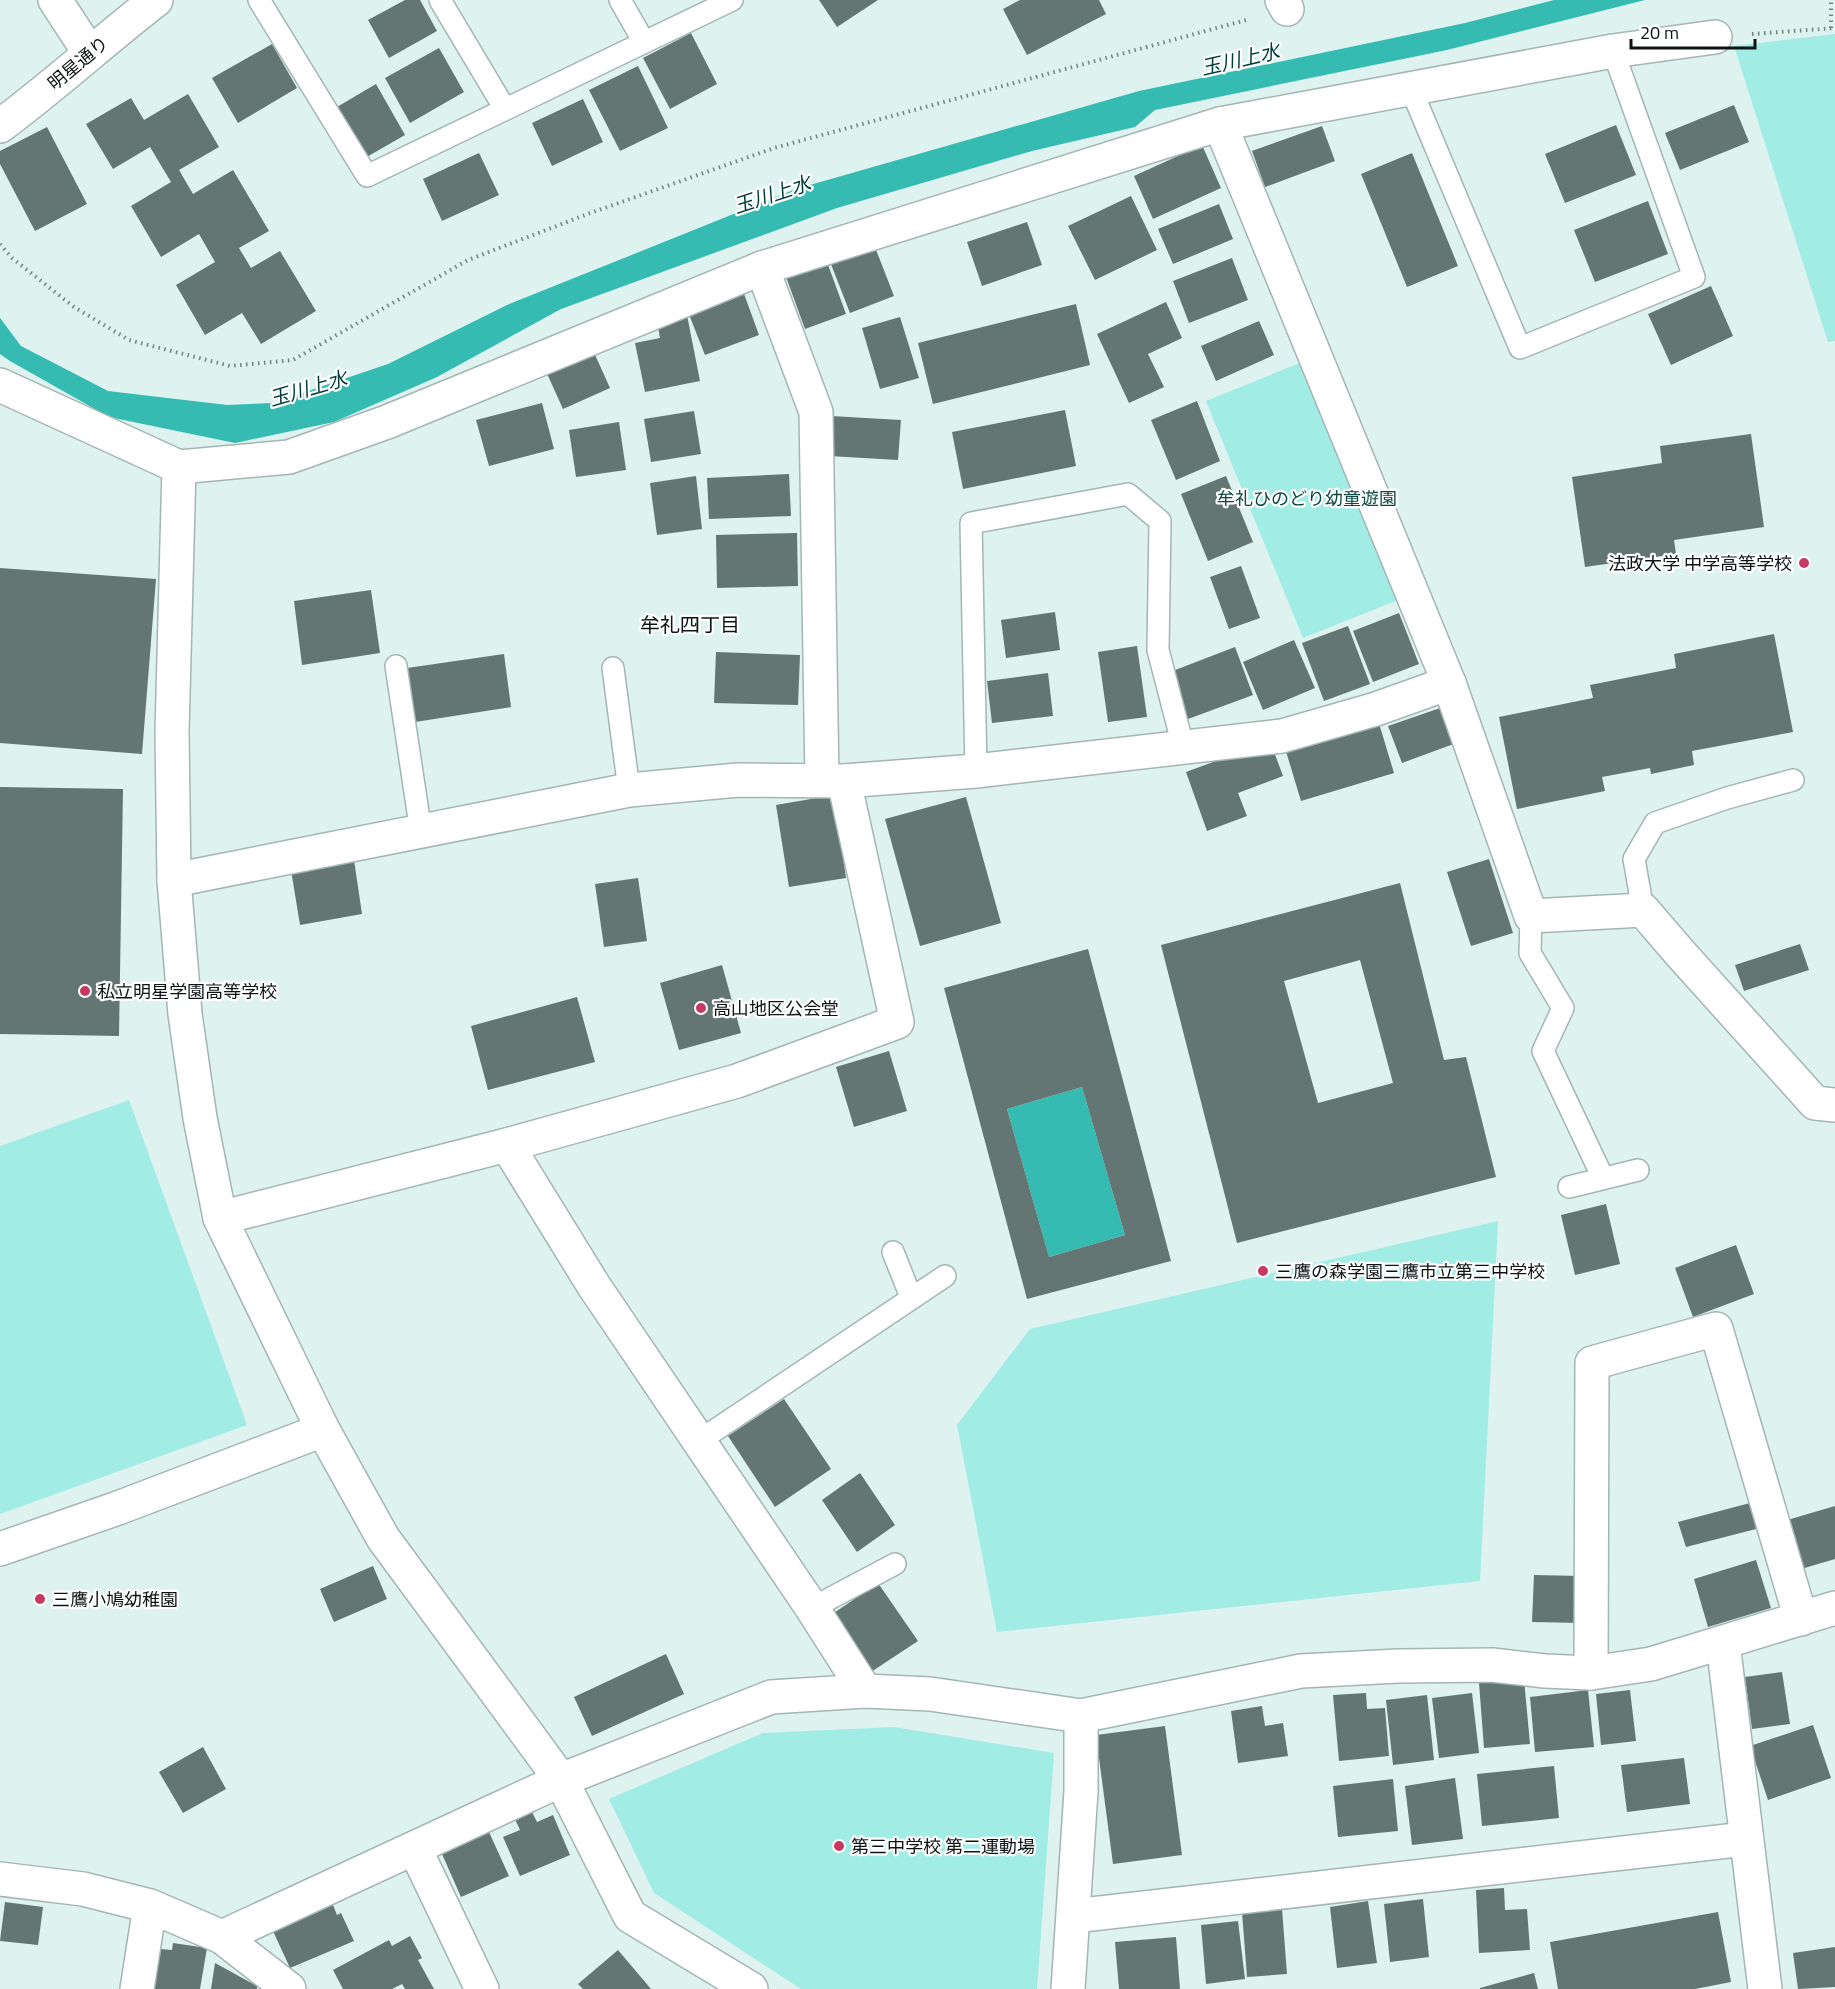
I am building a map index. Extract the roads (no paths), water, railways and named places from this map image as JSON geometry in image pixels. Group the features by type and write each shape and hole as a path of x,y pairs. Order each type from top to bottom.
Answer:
{"street":[{"path":"54,0 79,26"},
{"name":"明星通り","path":"0,126 54,86 79,26 156,0"},
{"path":"0,385 179,467 289,457 387,422 762,268 1220,124 1613,51 1715,37"},
{"path":"1220,124 1449,683 1531,916 1643,910 1815,1103 1835,1105"},
{"path":"220,1218 507,1144 736,1081 897,1022 833,781 816,412 762,268"},
{"path":"179,467 172,732 174,880 185,1014 200,1118 220,1218 323,1430 383,1538 561,1780 630,1916 751,1989"},
{"path":"174,880 629,790 738,780 833,781 976,771 1281,736 1376,709 1449,683"},
{"path":"507,1144 594,1286 812,1608 865,1691"},
{"path":"1591,1673 1592,1363 1716,1329 1801,1619"},
{"path":"0,1549 118,1508 323,1430"},
{"path":"222,1937 561,1780 771,1697 865,1691 930,1695 1081,1716 1301,1671 1398,1666 1492,1665 1591,1673 1651,1664 1835,1608"},
{"path":"1723,1643 1764,1989"},
{"path":"1068,1989 1082,1791 1081,1716"},
{"path":"1074,1916 1745,1839"},
{"path":"415,1849 482,1989"},
{"path":"0,1879 83,1889 150,1906 222,1937 289,1989"},
{"path":"137,1989 150,1906"}],"lane":[{"path":"260,0 367,176 732,0"},
{"path":"440,0 505,110"},
{"path":"620,0 644,42"},
{"path":"1411,89 1520,348 1694,277 1613,51"},
{"path":"976,771 971,523 1128,494 1160,521 1158,650 1182,746"},
{"path":"396,666 421,832"},
{"path":"613,668 629,790"},
{"path":"1643,910 1634,859 1655,823 1726,798 1793,780"},
{"path":"1531,916 1530,953 1563,1008 1543,1051 1603,1178"},
{"path":"1569,1187 1638,1170"},
{"path":"893,1252 911,1297"},
{"path":"699,1441 945,1276"},
{"path":"812,1608 895,1564"}],"place":[{"name":"法政大学 中学高等学校","path":"1804,563"},
{"name":"私立明星学園高等学校","path":"85,991"},
{"name":"高山地区公会堂","path":"701,1008"},
{"name":"三鷹の森学園三鷹市立第三中学校","path":"1263,1271"},
{"name":"三鷹小鳩幼稚園","path":"40,1599"},
{"name":"第三中学校 第二運動場","path":"839,1846"}],"district":[{"name":"牟礼四丁目","path":"690,624"}],"water label":[{"name":"玉川上水","path":"1240,59"},
{"name":"玉川上水","path":"772,194"},
{"name":"玉川上水","path":"308,388"}],"park label":[{"name":"牟礼ひのどり幼童遊園","path":"1307,498"}]}
